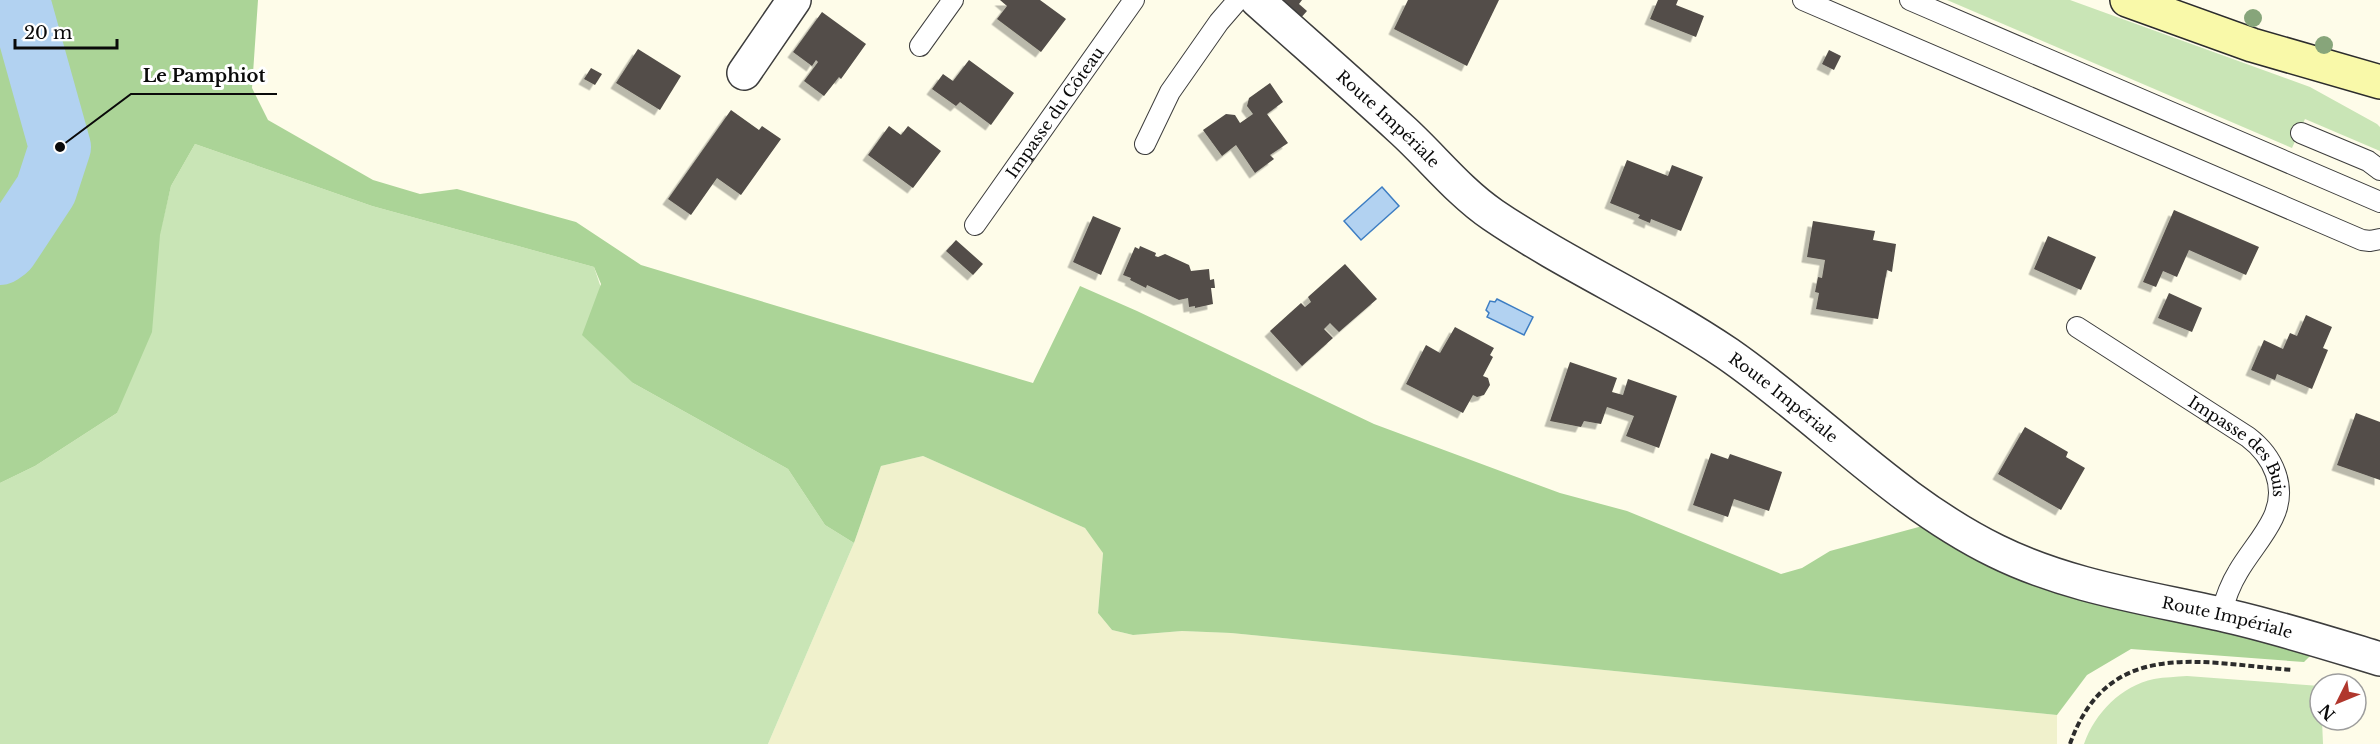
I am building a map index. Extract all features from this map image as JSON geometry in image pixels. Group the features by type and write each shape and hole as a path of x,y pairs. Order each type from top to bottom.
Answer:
{"main road":[{"path":"2127,0 2252,45 2380,82"},
{"path":"2252,45 2380,102"}],"street":[{"path":"744,73 793,0"},
{"name":"Route Impériale","path":"1257,0 1399,128 1456,185 1492,215 1674,320 1728,354 1778,391 1925,509 1960,532 1997,552 2074,582 2300,634 2380,660"}],"lane":[{"path":"920,46 953,0"},
{"name":"Impasse du Côteau","path":"975,225 1134,0"},
{"path":"1145,144 1170,92 1219,22 1238,0"},
{"path":"1803,0 2362,240 2380,239"},
{"path":"1910,0 2380,202"},
{"path":"2301,133 2368,161 2380,170"},
{"name":"Impasse des Buis","path":"2077,327 2248,436 2259,445 2274,466 2279,491 2274,516 2237,574 2221,614"}],"path":[{"path":"2070,744 2083,714 2105,688 2123,675 2145,666 2168,662 2296,670"}],"green space":[{"path":"0,0 258,0 252,88 268,120 373,180 420,194 457,189 576,222 641,265 1033,383 1080,286 1374,424 1560,493 1627,511 1781,574 1802,568 1830,551 1952,518 2045,564 2316,650 2304,662 2131,649 2087,675 2057,715 1231,633 1182,631 1133,635 1112,630 1098,613 1103,553 1085,528 923,456 881,466 854,543 825,525 788,469 633,383 582,335 601,284 594,267 372,206 195,144 171,186 160,235 152,332 117,413 35,466 0,483"},
{"path":"1947,0 2070,0 2310,87 2377,124 2380,127 2380,151 2305,119 2292,148"},
{"path":"195,144 372,206 594,267 633,383 788,469 825,525 854,543 768,744 0,744 0,483 35,466 117,413 171,186"},
{"path":"923,456 1085,528 1103,552 1098,613 1112,630 1133,635 1182,631 1231,633 2057,715 2057,744 768,744 854,543 881,466"},
{"path":"2187,676 2308,685 2308,732 2322,732 2323,744 2084,744 2095,722 2111,702 2131,688 2154,679"}],"water":[{"path":"1382,187 1399,206 1361,240 1344,221"},
{"path":"1497,299 1533,317 1524,335 1487,317 1489,313 1486,310 1490,301 1495,302"}],"building":[{"path":"1000,0 1040,0 1066,19 1041,52 997,19 1007,6"},
{"path":"1276,0 1302,0 1299,4 1307,11 1299,20"},
{"path":"1408,0 1499,0 1467,66 1394,29"},
{"path":"1658,0 1678,0 1676,5 1704,16 1696,37 1650,19"},
{"path":"822,12 866,44 841,79 839,77 824,96 804,81 818,62 816,60 812,66 793,52"},
{"path":"638,49 681,76 660,110 616,83"},
{"path":"1829,50 1841,56 1834,70 1822,64"},
{"path":"969,60 1014,93 991,125 960,102 956,106 932,89 943,74 953,81"},
{"path":"591,68 602,74 595,85 584,79"},
{"path":"1270,83 1283,102 1267,114 1288,143 1270,155 1274,159 1255,173 1236,145 1222,156 1203,130 1226,114 1235,115 1240,123 1253,114 1247,106 1249,98"},
{"path":"731,110 759,130 762,126 781,139 741,195 717,178 691,215 668,199"},
{"path":"889,126 901,135 908,126 941,151 913,188 868,155"},
{"path":"1627,160 1668,176 1672,165 1703,177 1681,231 1651,219 1650,223 1638,218 1640,215 1610,203"},
{"path":"2174,210 2259,247 2246,275 2189,250 2177,277 2163,271 2156,287 2143,282"},
{"path":"1093,216 1121,228 1101,275 1073,262"},
{"path":"1813,221 1875,231 1873,240 1896,244 1892,272 1887,270 1878,319 1816,309 1819,293 1815,292 1818,277 1822,278 1825,260 1807,257"},
{"path":"2048,236 2096,257 2081,290 2034,269"},
{"path":"956,240 983,264 973,275 946,251"},
{"path":"1140,246 1156,253 1155,256 1165,254 1189,265 1191,271 1209,269 1210,280 1214,279 1215,288 1211,288 1213,304 1189,307 1188,298 1179,300 1147,285 1146,288 1123,275 1135,247 1139,249"},
{"path":"1345,264 1377,299 1339,332 1330,323 1324,329 1333,338 1302,366 1270,331 1301,303 1305,307 1311,302 1308,297"},
{"path":"2169,293 2202,308 2192,332 2158,318"},
{"path":"2306,315 2332,327 2323,348 2328,350 2312,389 2277,374 2275,380 2251,370 2264,340 2283,349 2290,333 2297,336"},
{"path":"1455,327 1494,348 1490,355 1493,357 1483,376 1488,378 1490,385 1484,395 1477,397 1473,395 1463,413 1406,384 1426,345 1440,353"},
{"path":"1570,362 1617,378 1612,392 1623,395 1628,379 1677,396 1659,448 1626,436 1634,416 1607,407 1601,424 1584,421 1581,427 1550,421"},
{"path":"2356,413 2380,422 2380,480 2337,465"},
{"path":"2025,427 2068,452 2066,457 2085,468 2061,510 1998,474"},
{"path":"1711,453 1728,459 1730,454 1782,472 1769,511 1734,499 1728,517 1693,505"}],"waterway":[{"path":"0,254 7,249 46,190 60,147 19,0"}],"place":[{"name":"Le Pamphiot","path":"60,147"}]}
